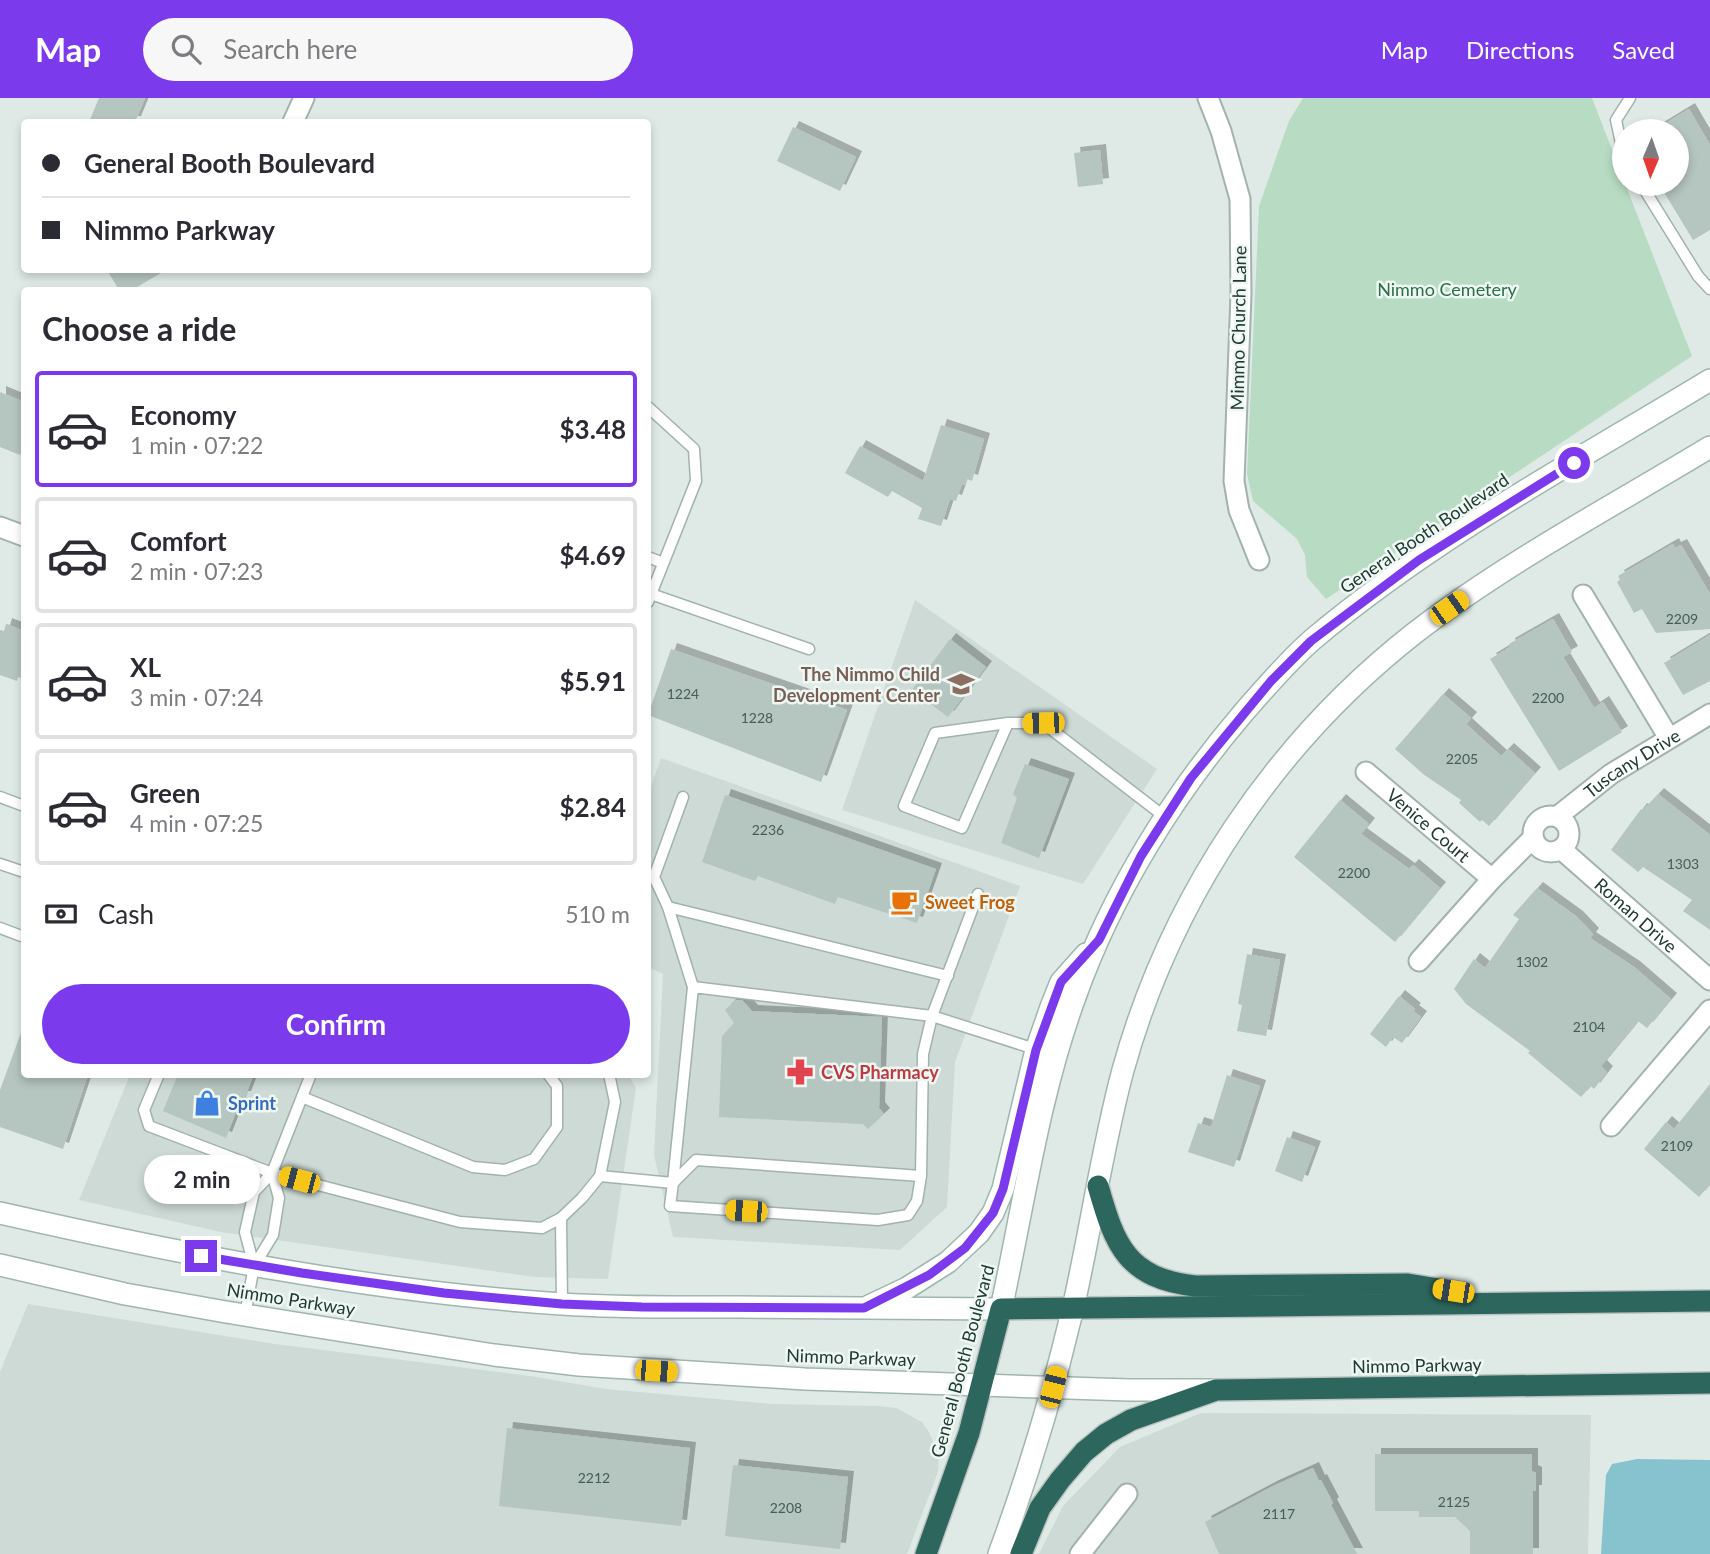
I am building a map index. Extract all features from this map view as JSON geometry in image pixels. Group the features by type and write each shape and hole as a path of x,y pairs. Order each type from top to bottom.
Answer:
{"highway":[{"path":"1098,1186 1108,1222 1119,1245 1133,1262 1151,1276 1171,1283 1195,1286 1408,1284 1520,1302"},
{"name":"Nimmo Parkway","path":"1001,1309 1710,1301"},
{"name":"General Booth Boulevard","path":"926,1554 966,1444 1001,1309"},
{"name":"Nimmo Parkway","path":"1216,1390 1710,1383"},
{"path":"1021,1554 1040,1508 1084,1452 1131,1420 1216,1390"}],"main road":[{"name":"General Booth Boulevard","path":"1001,1309 1032,1150 1046,1052 1061,982 1099,940 1141,856 1191,778 1271,681 1311,641 1383,585 1446,542 1710,380"},
{"path":"999,1554 1036,1450 1053,1387 1125,1065 1144,1006 1174,933 1203,877 1241,816 1277,770 1349,690 1415,633 1485,584 1710,447"},
{"path":"864,1308 907,1288 948,1262 979,1233 993,1213 1003,1189 1046,1052"},
{"name":"Nimmo Parkway","path":"0,1213 122,1241 254,1266 444,1293 562,1304 1001,1309"},
{"name":"Nimmo Parkway","path":"0,1265 125,1294 245,1315 494,1355 579,1365 793,1378 1129,1390 1216,1390"}],"street":[{"path":"294,119 304,98"},
{"name":"Mimmo Church Lane","path":"1209,98 1240,199 1241,294 1234,481 1238,510 1259,559"},
{"path":"0,527 21,535"},
{"path":"1583,596 1669,738"},
{"name":"Tuscany Drive","path":"1558,816 1611,774 1710,714"},
{"name":"Venice Court","path":"1366,772 1492,879"},
{"path":"1419,961 1532,838 1537,821 1546,816 1558,816 1569,829 1568,840 1561,849 1550,852 1535,844 1532,838"},
{"name":"Roman Drive","path":"1561,849 1710,980"},
{"path":"1611,1126 1710,1010"},
{"path":"1080,1554 1127,1494"}],"lane":[{"path":"1617,119 1630,98"},
{"path":"1648,196 1698,276 1710,289"},
{"path":"651,410 694,449 696,481 651,593"},
{"path":"651,558 663,563"},
{"path":"651,599 809,649"},
{"path":"1008,723 962,828 904,806 935,733 1008,723 1043,723 1166,817"},
{"path":"0,797 21,805"},
{"path":"683,797 653,877 668,906 693,987 670,1206 878,1220 908,1215 917,1202 921,1176 923,1054 932,1016 978,894"},
{"path":"0,864 21,871"},
{"path":"668,906 948,976"},
{"path":"0,928 21,936"},
{"path":"693,987 932,1016 1046,1052"},
{"path":"157,1078 144,1111 149,1126 272,1173 460,1222 542,1228 561,1219 600,1176 615,1101 610,1078"},
{"path":"254,1266 246,1233 254,1192 272,1173 309,1078"},
{"path":"302,1097 473,1167 505,1170 534,1159 556,1127 557,1086 551,1078"},
{"path":"673,1183 696,1160 921,1176"},
{"path":"245,1315 254,1266 272,1236 279,1198 272,1173"},
{"path":"600,1176 673,1183"},
{"path":"561,1219 564,1275 562,1304"}],"shaded area":[{"name":"The Nimmo Child Development Center","path":"915,600 1157,769 1083,884 842,810"},
{"path":"661,758 1020,886 955,1062 947,1207 900,1250 673,1237 654,1155 663,974 651,968 651,786"},
{"path":"129,1078 630,1078 636,1088 608,1279 534,1277 221,1232 79,1200"},
{"path":"28,1304 275,1344 530,1376 606,1389 772,1404 896,1408 922,1422 929,1432 939,1456 938,1472 907,1554 0,1554 0,1372"},
{"path":"1201,1413 1591,1415 1588,1554 1039,1554 1063,1506 1120,1447"}],"green space":[{"name":"Nimmo Cemetery","path":"1303,98 1592,98 1612,150 1612,196 1630,196 1692,356 1326,599 1307,577 1305,555 1297,539 1253,501 1247,474 1259,206 1289,121"}],"water":[{"path":"1637,1459 1710,1460 1710,1554 1601,1554 1606,1475 1612,1464"}],"building":[{"path":"99,98 145,98 136,119 90,119"},
{"path":"1689,109 1710,145 1710,230 1693,240 1666,196 1689,196 1689,119 1673,119"},
{"path":"793,127 856,157 840,191 777,161"},
{"path":"1100,150 1103,184 1078,187 1074,153"},
{"path":"109,273 161,273 137,287 117,287"},
{"path":"0,392 21,401 21,452 20,455 0,447"},
{"path":"941,425 984,439 972,481 967,479 965,485 962,484 956,501 950,499 941,526 918,519 922,508 892,491 888,497 845,473 860,446 923,481"},
{"path":"1673,544 1675,548 1681,545 1710,594 1710,629 1656,633 1642,609 1634,613 1617,582 1620,580 1618,576"},
{"path":"1553,619 1572,652 1563,657 1594,708 1603,702 1622,732 1559,771 1490,659 1510,647 1509,644"},
{"path":"6,624 21,630 21,678 18,677 17,681 0,675 0,630 4,631"},
{"path":"1710,635 1710,681 1683,695 1664,663"},
{"path":"950,639 986,667 948,717 912,690"},
{"path":"671,649 847,710 821,782 651,716 651,706"},
{"path":"1443,694 1471,718 1466,724 1501,756 1508,749 1535,773 1489,826 1482,820 1480,822 1459,803 1461,800 1423,774 1395,749"},
{"path":"1025,764 1069,779 1039,858 1001,843 1017,798 1013,794"},
{"path":"1658,794 1710,835 1710,930 1683,911 1692,900 1643,867 1638,872 1611,850 1641,809"},
{"path":"725,795 936,869 917,923 838,897 835,904 758,876 755,881 702,862"},
{"path":"1340,800 1369,824 1361,834 1409,869 1413,865 1440,888 1395,942 1294,857"},
{"path":"1537,888 1577,917 1593,934 1590,938 1634,967 1671,999 1647,1028 1638,1021 1601,1066 1607,1072 1594,1089 1591,1086 1581,1097 1528,1053 1530,1051 1466,1004 1454,989 1474,959 1485,968 1519,919 1513,915"},
{"path":"1247,954 1280,960 1266,1036 1237,1031 1242,1005 1238,1004"},
{"path":"1399,996 1421,1017 1402,1043 1393,1037 1386,1047 1370,1034"},
{"name":"CVS Pharmacy","path":"735,1000 742,1000 752,1011 882,1017 879,1108 884,1114 868,1129 863,1124 719,1117 722,1036 734,1023 725,1010"},
{"path":"21,1033 21,1078 87,1078 63,1149 0,1127 0,1090"},
{"path":"1227,1075 1260,1086 1234,1167 1188,1152 1198,1123 1211,1127"},
{"path":"176,1078 252,1078 226,1138 163,1111"},
{"path":"1710,1084 1710,1184 1699,1197 1644,1149 1666,1122 1674,1129"},
{"path":"1287,1137 1315,1147 1302,1182 1275,1171"},
{"path":"507,1428 690,1448 681,1526 499,1506"},
{"path":"1375,1454 1532,1454 1532,1471 1536,1473 1536,1491 1533,1491 1533,1554 1470,1554 1470,1531 1455,1517 1419,1517 1419,1511 1375,1511"},
{"path":"733,1465 848,1477 840,1549 725,1536"},
{"path":"1313,1468 1357,1554 1219,1554 1205,1522"}],"place":[{"name":"The Nimmo Child Development Center","path":"961,684"},
{"name":"Sweet Frog","path":"904,902"},
{"name":"CVS Pharmacy","path":"800,1072"},
{"name":"Sprint","path":"207,1103"}],"route":[{"path":"201,1256 349,1281 562,1304 864,1308 907,1288 965,1248 993,1213 1003,1189 1036,1050 1061,982 1099,940 1141,856 1191,778 1227,733 1271,681 1311,641 1419,560 1574,463"}]}
